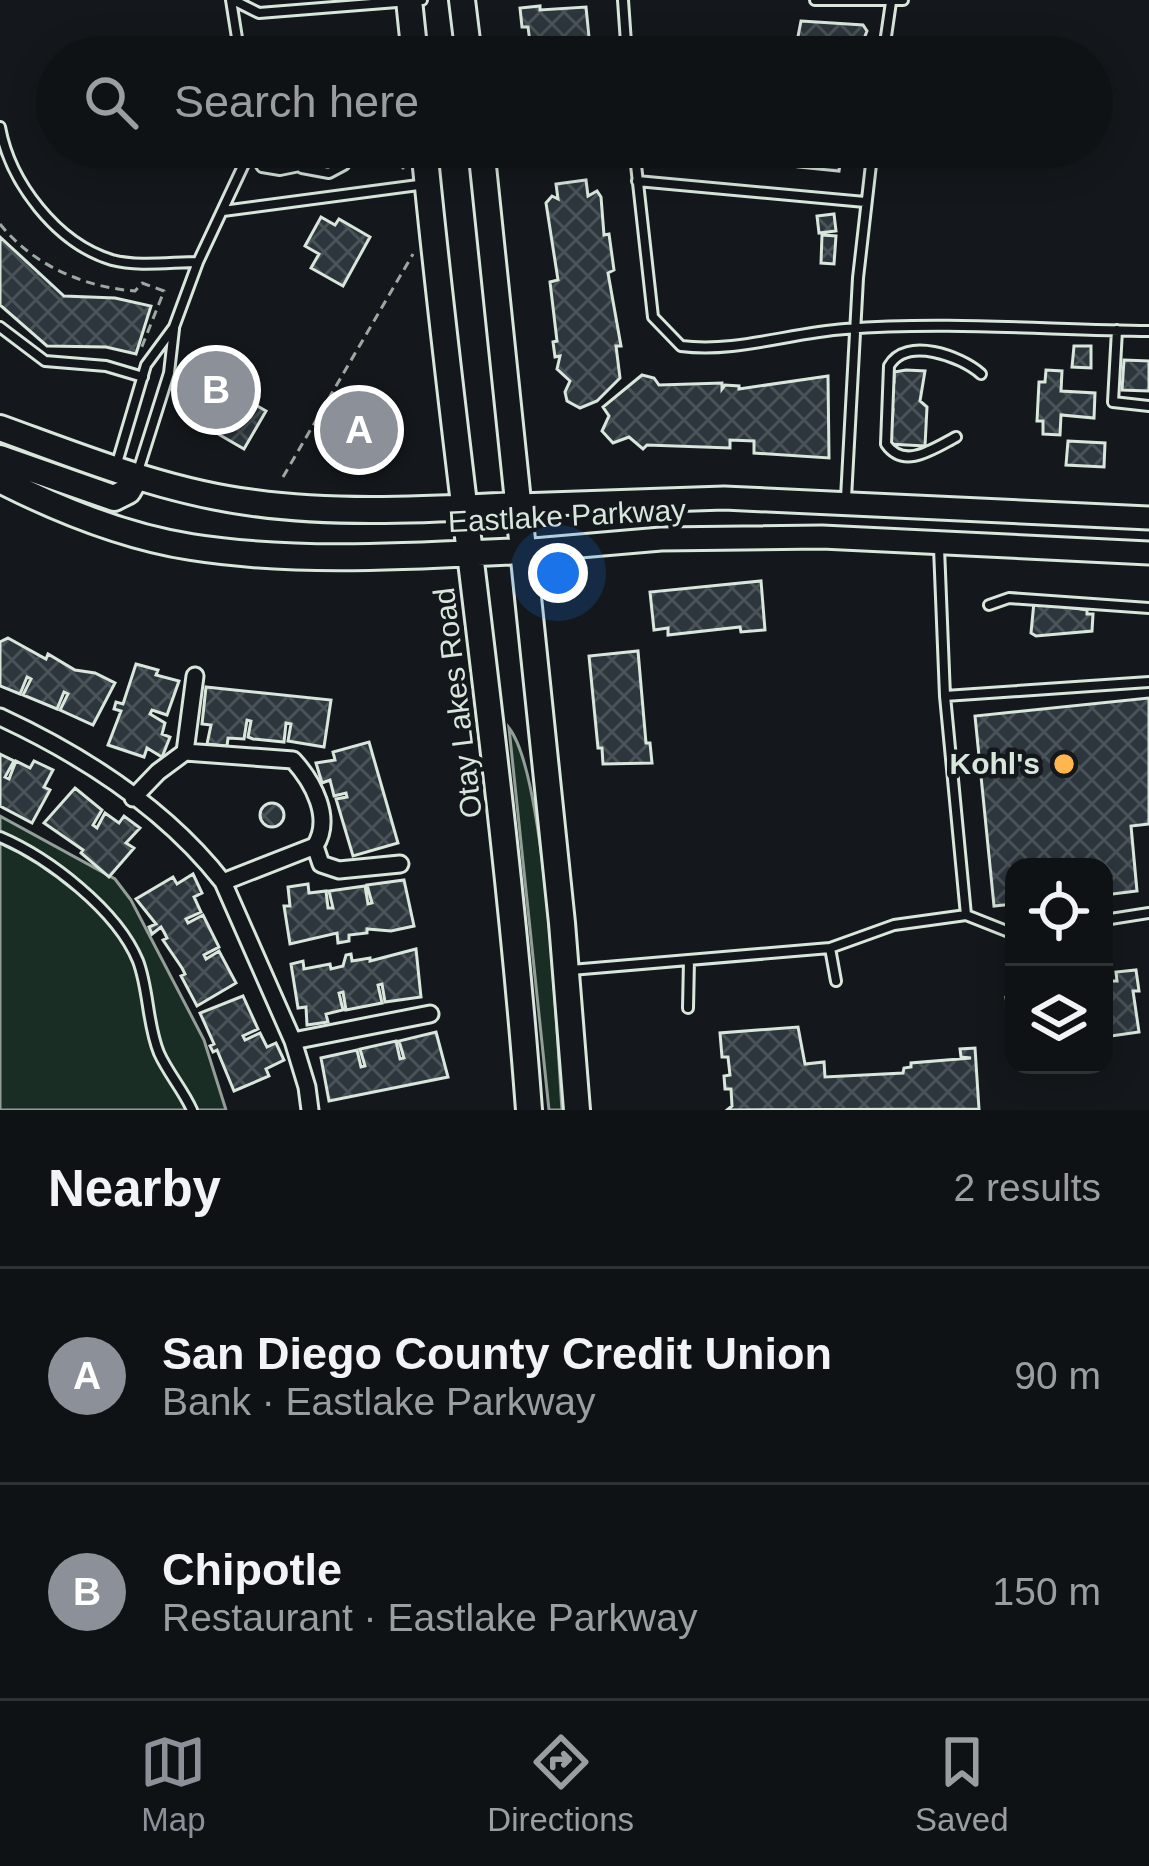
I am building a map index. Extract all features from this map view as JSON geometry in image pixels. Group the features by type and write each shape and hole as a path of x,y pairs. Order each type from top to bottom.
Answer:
{"main road":[{"path":"462,0 467,36"},
{"path":"409,1 413,36"},
{"name":"Otay Lakes Road","path":"426,168 462,508 515,926 529,1110"},
{"path":"483,168 577,1110"},
{"name":"Eastlake Parkway","path":"0,428 126,473 252,503 355,511 724,498 1149,518"},
{"path":"0,458 103,497 122,496 126,473"},
{"name":"Eastlake Parkway","path":"0,480 111,526 189,547 326,556 470,554 684,538 822,536 1149,553"}],"street":[{"path":"185,752 195,676"},
{"path":"0,717 56,743 134,798 188,839 223,882 293,1041 310,1110"},
{"path":"134,798 185,752 293,760 321,810 324,826 315,845 223,882"},
{"path":"315,845 321,864 339,870 400,864"},
{"path":"293,1041 430,1014"}],"lane":[{"path":"232,0 259,13 422,0"},
{"path":"232,0 236,36"},
{"path":"623,0 626,36"},
{"path":"815,0 903,0"},
{"path":"887,36 891,2"},
{"path":"0,127 10,166 60,229 113,260 198,262"},
{"path":"126,473 169,373 174,328 198,262 243,168"},
{"path":"301,168 328,173 338,168"},
{"path":"636,168 652,317 680,346 724,350 854,328 1149,331"},
{"path":"846,501 854,328 870,168"},
{"path":"637,182 865,202"},
{"path":"223,211 427,184"},
{"path":"0,327 45,361 106,366 142,377"},
{"path":"126,473 142,377 174,328"},
{"path":"1117,330 1113,402 1149,406"},
{"path":"956,437 921,454 901,458 891,453 886,444 889,366 903,352 957,356 981,374"},
{"path":"939,543 945,696 966,915"},
{"path":"989,605 1010,598 1149,608"},
{"path":"945,696 1149,682"},
{"path":"0,837 20,845 73,882 126,938 142,976 158,1051 192,1110"},
{"path":"1113,919 1149,914"},
{"path":"566,970 830,948 894,926 966,915 1005,930"},
{"path":"830,948 836,981"},
{"path":"688,1007 689,960"}],"path":[{"path":"0,224 46,266 106,289 135,291 142,284 164,291 136,362"},
{"path":"283,477 414,253"}],"green space":[{"path":"509,728 522,755 541,850 562,1110 549,1110"},
{"path":"0,816 115,879 131,900 204,1040 226,1110 0,1110"}],"building":[{"path":"586,7 589,36 529,36 528,27 522,27 520,8"},
{"path":"801,21 863,25 867,31 865,36 798,36"},
{"path":"586,180 588,196 597,191 601,197 604,235 609,234 614,270 608,273 621,346 616,346 620,378 597,401 580,408 567,401 570,381 557,369 560,356 555,357 550,282 558,280 546,203 552,196 558,199 556,184"},
{"path":"834,214 836,231 819,233 817,216"},
{"path":"321,217 335,225 339,219 370,237 343,286 311,268 319,254 305,246"},
{"path":"822,235 836,236 834,264 821,263"},
{"path":"0,237 64,296 115,298 151,306 136,354 106,347 47,346 0,305"},
{"path":"1074,346 1091,346 1091,368 1072,367"},
{"path":"1124,360 1149,361 1149,391 1122,390"},
{"path":"1046,370 1062,371 1061,391 1095,393 1094,418 1061,415 1060,435 1043,434 1043,421 1037,421 1039,382 1045,382"},
{"path":"925,371 920,401 927,407 925,446 889,444 890,382 894,382 894,372"},
{"path":"205,375 266,411 244,449 182,413"},
{"path":"642,375 659,385 722,383 722,389 725,385 739,389 828,376 829,458 754,453 754,441 730,440 730,448 647,445 643,449 629,437 613,443 602,431 609,416 603,407"},
{"path":"341,393 377,394 376,404 384,404 384,415 390,415 384,457 340,457 341,446 329,446 330,402 341,402"},
{"path":"1068,441 1105,443 1104,467 1066,465"},
{"path":"761,581 765,630 741,632 740,627 668,635 668,628 654,630 650,592"},
{"path":"1034,602 1087,610 1093,614 1092,631 1036,636 1031,633"},
{"path":"8,638 46,659 48,654 75,670 115,683 93,725 60,710 68,694 64,692 57,709 23,695 31,679 27,677 20,694 0,686 0,642"},
{"path":"638,651 652,763 603,764 589,656"},
{"path":"136,664 179,681 167,715 152,710 150,714 165,723 162,734 170,737 162,757 147,748 144,757 108,745 121,711 114,709 116,702 123,704"},
{"path":"206,687 331,700 324,747 288,741 291,724 286,723 284,742 253,739 248,737 251,721 247,720 244,739 228,738 227,746 207,744 211,725 202,724"},
{"name":"Kohl's","path":"1149,698 1149,824 1131,826 1137,891 1113,894 1113,858 1005,858 1005,905 994,906 975,716"},
{"path":"369,742 398,843 353,856 336,799 347,797 346,793 334,796 330,780 322,783 316,763 335,760 333,752"},
{"path":"0,754 14,761 5,777 9,779 16,761 30,768 34,761 53,770 44,787 50,790 32,823 0,806"},
{"path":"75,788 102,810 93,825 97,828 105,813 119,823 124,816 140,828 126,843 134,848 109,877 83,850 44,823"},
{"path":"272,803 284,815 272,827 260,815"},
{"path":"193,874 202,893 194,897 201,912 186,919 188,923 203,915 219,947 204,955 206,959 219,951 236,983 197,1006 181,976 185,974 182,968 163,940 167,938 164,932 161,927 152,934 149,927 156,924 136,899 173,877 177,884"},
{"path":"404,880 414,926 367,929 367,933 349,935 349,941 338,943 337,933 290,944 284,906 290,906 288,887 308,884 309,893 326,891 328,908 333,908 329,891 365,886 368,904 372,903 367,885"},
{"path":"416,949 421,997 385,1002 382,984 378,985 382,1003 346,1010 343,992 339,993 343,1010 326,1014 328,1022 307,1025 306,1007 298,1008 291,964 303,961 304,969 330,964 331,969 343,966 346,955 351,954 352,961 370,961"},
{"path":"1136,970 1139,991 1133,991 1139,1032 1113,1036 1116,972"},
{"path":"243,996 258,1029 243,1036 245,1040 260,1033 267,1047 276,1043 284,1060 266,1069 269,1076 234,1091 217,1050 213,1052 210,1046 214,1044 200,1013"},
{"path":"798,1027 805,1064 824,1062 825,1077 903,1073 911,1063 971,1058 961,1057 960,1049 975,1048 979,1109 727,1110 732,1106 731,1089 725,1089 724,1076 730,1075 728,1057 722,1057 720,1033"},
{"path":"436,1032 448,1077 329,1101 321,1058 357,1050 361,1067 365,1066 360,1049 396,1041 400,1059 404,1058 399,1041"}],"place":[{"name":"Chipotle","path":"216,390"},
{"name":"San Diego County Credit Union","path":"359,430"},
{"name":"Kohl's","path":"1064,764"}]}
